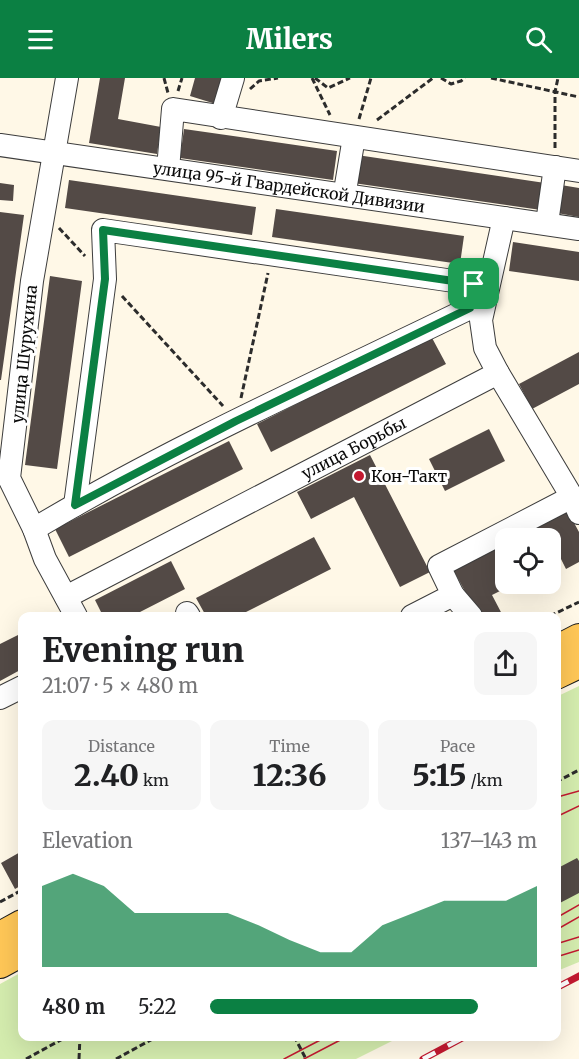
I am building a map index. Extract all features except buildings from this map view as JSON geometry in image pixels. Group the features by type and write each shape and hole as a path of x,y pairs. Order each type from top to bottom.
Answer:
{"main road":[{"path":"561,647 579,638"},
{"path":"561,672 579,663"},
{"path":"0,936 18,926"},
{"path":"0,964 18,954"}],"street":[{"name":"улица Шурухина","path":"67,78 32,281 9,478 45,559 71,607"},
{"path":"221,118 233,78"},
{"path":"168,169 173,110 579,171"},
{"path":"346,185 347,136"},
{"name":"улица 95-й Гвардейской Дивизии","path":"0,145 579,229"},
{"path":"548,216 555,167"},
{"path":"34,530 75,505 236,421 470,308 481,284 504,218"},
{"path":"75,505 105,279 103,230 481,284"},
{"path":"468,612 453,595 439,566 575,505 485,348 481,320 481,284"},
{"name":"улица Борьбы","path":"71,607 498,373"},
{"path":"420,612 453,595"},
{"path":"0,698 18,689"}],"path":[{"path":"313,78 328,88 350,78"},
{"path":"313,78 347,136"},
{"path":"347,136 371,78"},
{"path":"347,136 433,78"},
{"path":"441,78 451,84 465,78"},
{"path":"491,78 579,98"},
{"path":"555,167 555,92 558,78"},
{"path":"44,211 236,421"},
{"path":"236,421 272,255"},
{"path":"558,612 579,602"},
{"path":"561,779 579,770"},
{"path":"0,902 18,892"},
{"path":"26,1059 59,1041"},
{"path":"79,1059 80,1041"},
{"path":"116,1059 149,1041"},
{"path":"297,1041 306,1059"}],"green space":[{"path":"579,686 579,962 561,969 561,695"},
{"path":"18,974 18,1041 392,1041 356,1059 0,1059 0,984"}],"tram line":[{"path":"561,796 579,791"},
{"path":"561,815 579,806"},
{"path":"561,915 579,905"},
{"path":"561,927 579,917"},
{"path":"561,942 579,937"},
{"path":"561,955 579,950"},
{"path":"284,1059 318,1041"},
{"path":"304,1059 338,1041"}],"railway":[{"path":"561,985 579,976"},
{"path":"423,1059 457,1041"}],"place":[{"name":"Кон-Такт","path":"359,476"}],"route":[{"path":"103,230 474,284 470,308 236,421 75,505 105,279 103,230"}]}
